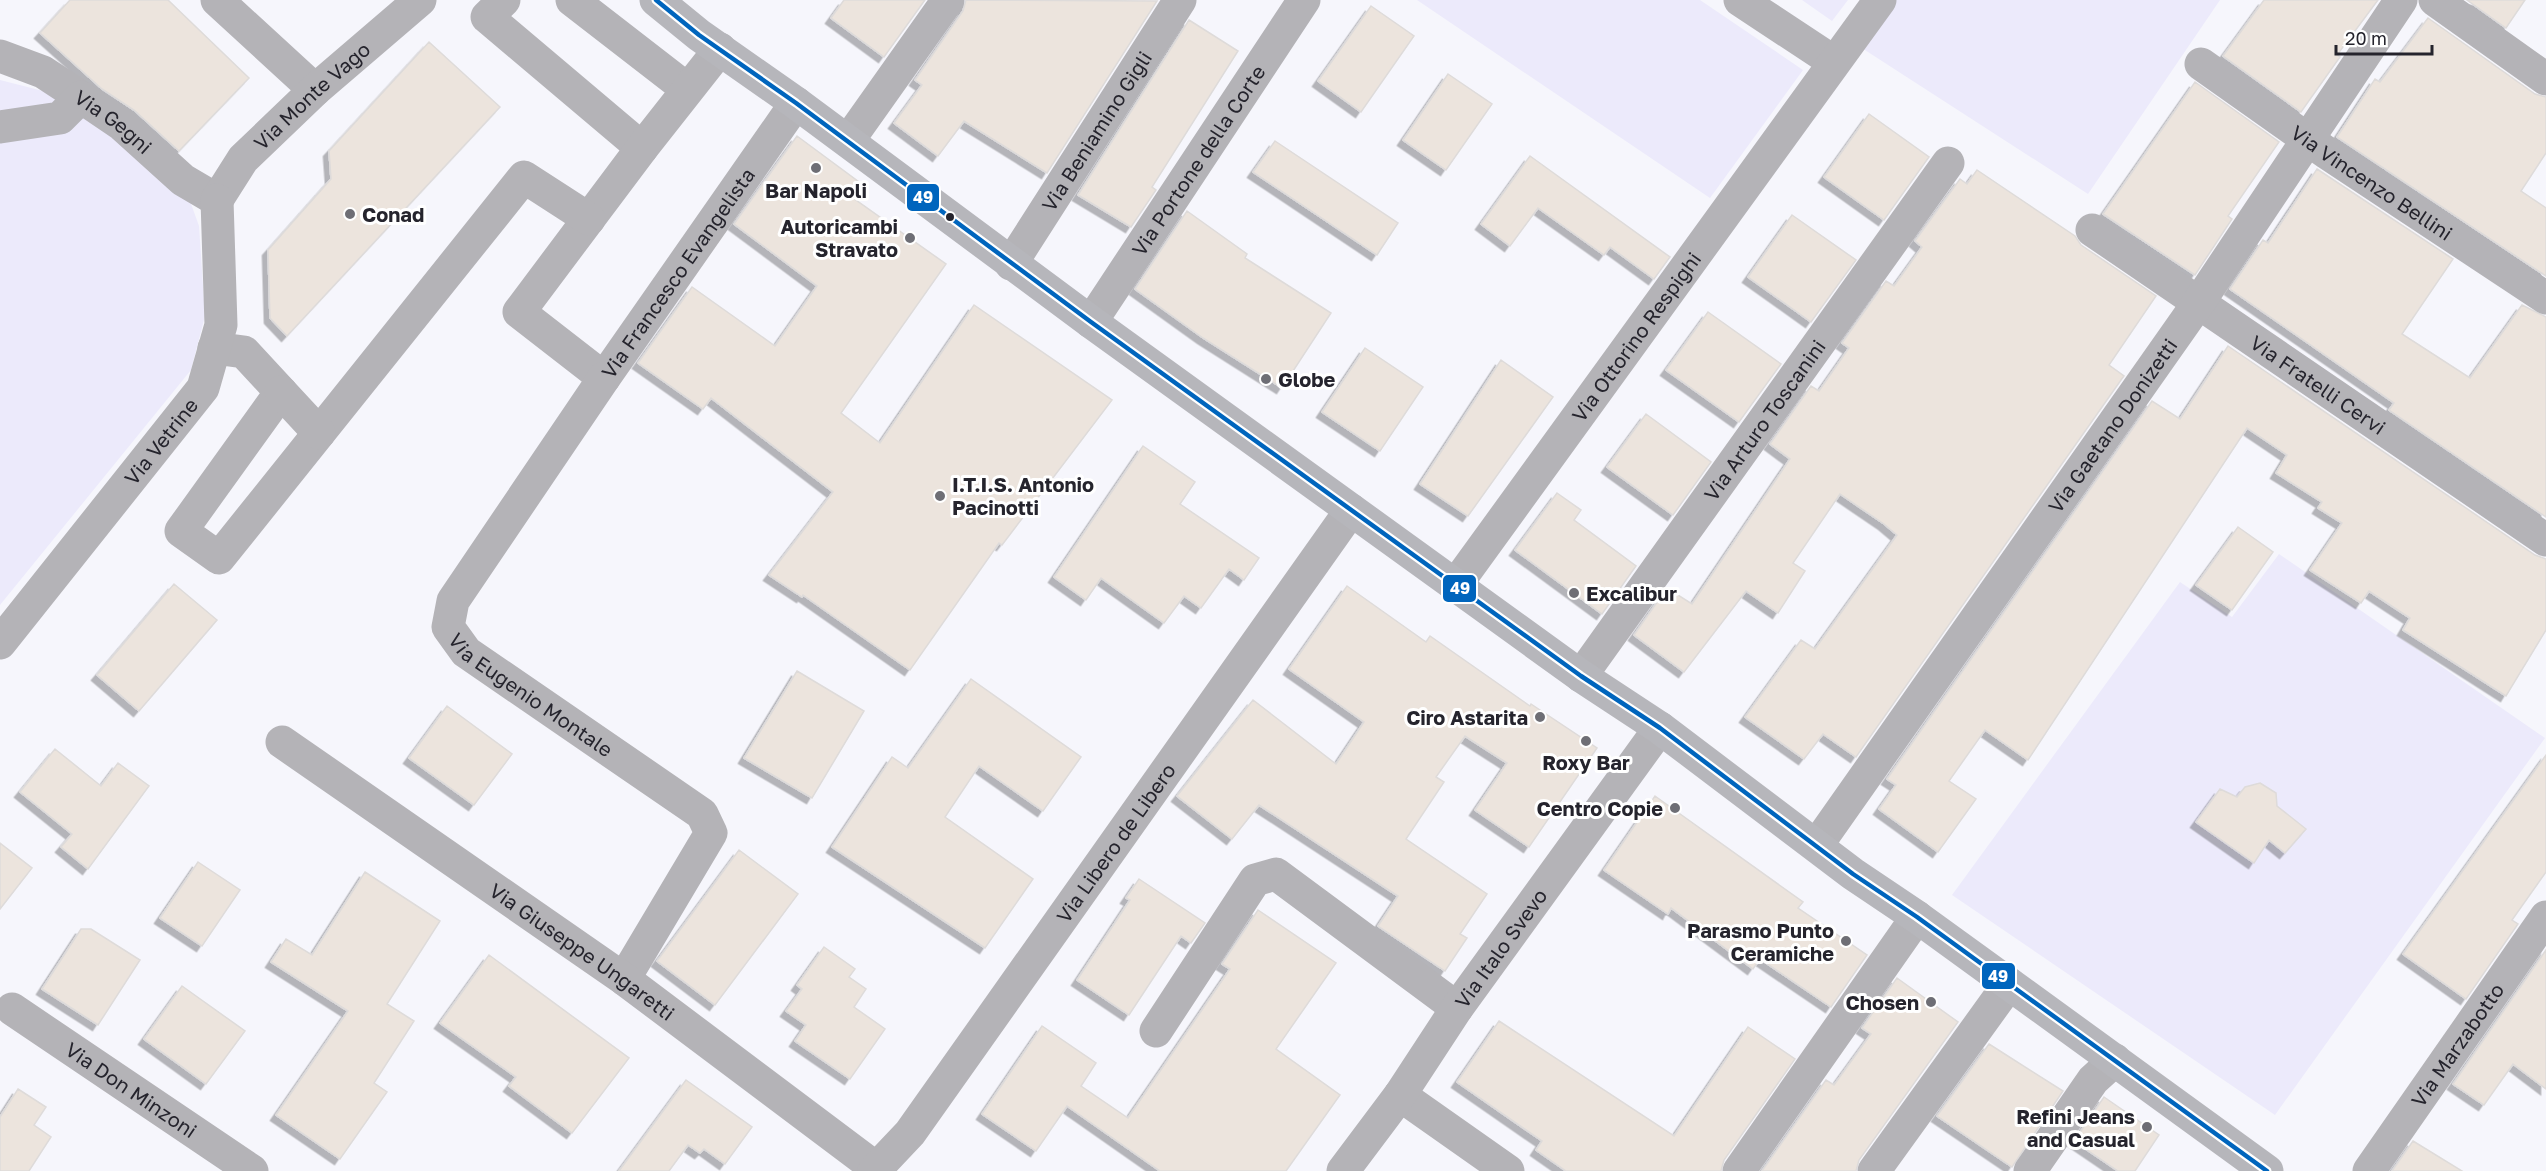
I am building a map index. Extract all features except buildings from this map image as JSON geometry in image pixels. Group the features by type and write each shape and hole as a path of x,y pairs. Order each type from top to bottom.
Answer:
{"main road":[{"path":"656,0 1011,264 1455,586 1581,676 1660,728 1853,874 1917,917 2267,1171"}],"street":[{"path":"217,0 315,90"},
{"name":"Via Monte Vago","path":"217,200 243,159 315,90 420,0"},
{"path":"504,0 487,17 642,148"},
{"path":"572,0 687,89"},
{"path":"848,141 948,0"},
{"name":"Via Beniamino Gigli","path":"1011,264 1180,0"},
{"name":"Via Portone della Corte","path":"1091,322 1304,0"},
{"path":"1740,0 1834,62"},
{"name":"Via Ottorino Respighi","path":"1455,586 1880,0"},
{"name":"Via Gaetano Donizetti","path":"1817,845 2199,302 2402,0"},
{"path":"2435,0 2546,79"},
{"name":"Via Francesco Evangelista","path":"720,49 687,89 519,312 603,380 796,103"},
{"name":"Via Gegni","path":"0,56 43,72 81,97 121,124 183,180 217,200"},
{"name":"Via Vincenzo Bellini","path":"2201,64 2546,298"},
{"path":"0,127 60,118 81,97"},
{"name":"Via Arturo Toscanini","path":"1581,676 1948,163"},
{"path":"281,392 181,531 219,558 524,177 589,219"},
{"name":"Via Vetrine","path":"0,643 202,388 221,325 217,200"},
{"name":"Via Fratelli Cervi","path":"2092,230 2546,540"},
{"path":"214,348 244,352 319,433"},
{"name":"Via Eugenio Montale","path":"603,380 453,601 448,627 466,652 702,814 711,833 624,980"},
{"name":"Via Libero de Libero","path":"875,1170 910,1133 1351,510"},
{"name":"Via Italo Svevo","path":"1343,1171 1400,1095 1457,1008 1660,728"},
{"name":"Via Giuseppe Ungaretti","path":"282,742 624,980 875,1170"},
{"path":"1156,1031 1255,880 1276,874 1457,1008"},
{"path":"1739,1171 1917,917"},
{"name":"Via Marzabotto","path":"2369,1171 2546,917"},
{"path":"1874,1171 2009,984"},
{"name":"Via Don Minzoni","path":"12,1009 252,1171"},
{"path":"2030,1171 2093,1080 2115,1060"},
{"path":"1400,1095 1508,1171"}],"shaded area":[{"path":"1417,0 1700,0 1803,70 1710,198"},
{"path":"1802,0 1848,0 1832,21"},
{"path":"1862,0 2220,0 2088,194 1837,32"},
{"path":"0,80 51,93 83,111 190,201 199,226 205,316 191,370 0,605"},
{"path":"2279,554 2545,738 2275,1115 1952,895 2180,582 2232,617"}],"transit line":[{"name":"49","path":"656,0 699,35 796,103 1091,322 1581,676 1660,728 1853,874 1917,917 2267,1171"}],"place":[{"name":"Bar Napoli","path":"816,168"},
{"name":"Conad","path":"350,214"},
{"name":"Autoricambi Stravato","path":"910,238"},
{"name":"Globe","path":"1266,379"},
{"name":"I.T.I.S. Antonio Pacinotti","path":"940,496"},
{"name":"Excalibur","path":"1574,593"},
{"name":"Ciro Astarita","path":"1540,717"},
{"name":"Roxy Bar","path":"1586,741"},
{"name":"Centro Copie","path":"1675,808"},
{"name":"Parasmo Punto Ceramiche","path":"1846,941"},
{"name":"Chosen","path":"1931,1002"},
{"name":"Refini Jeans and Casual","path":"2147,1127"}]}
